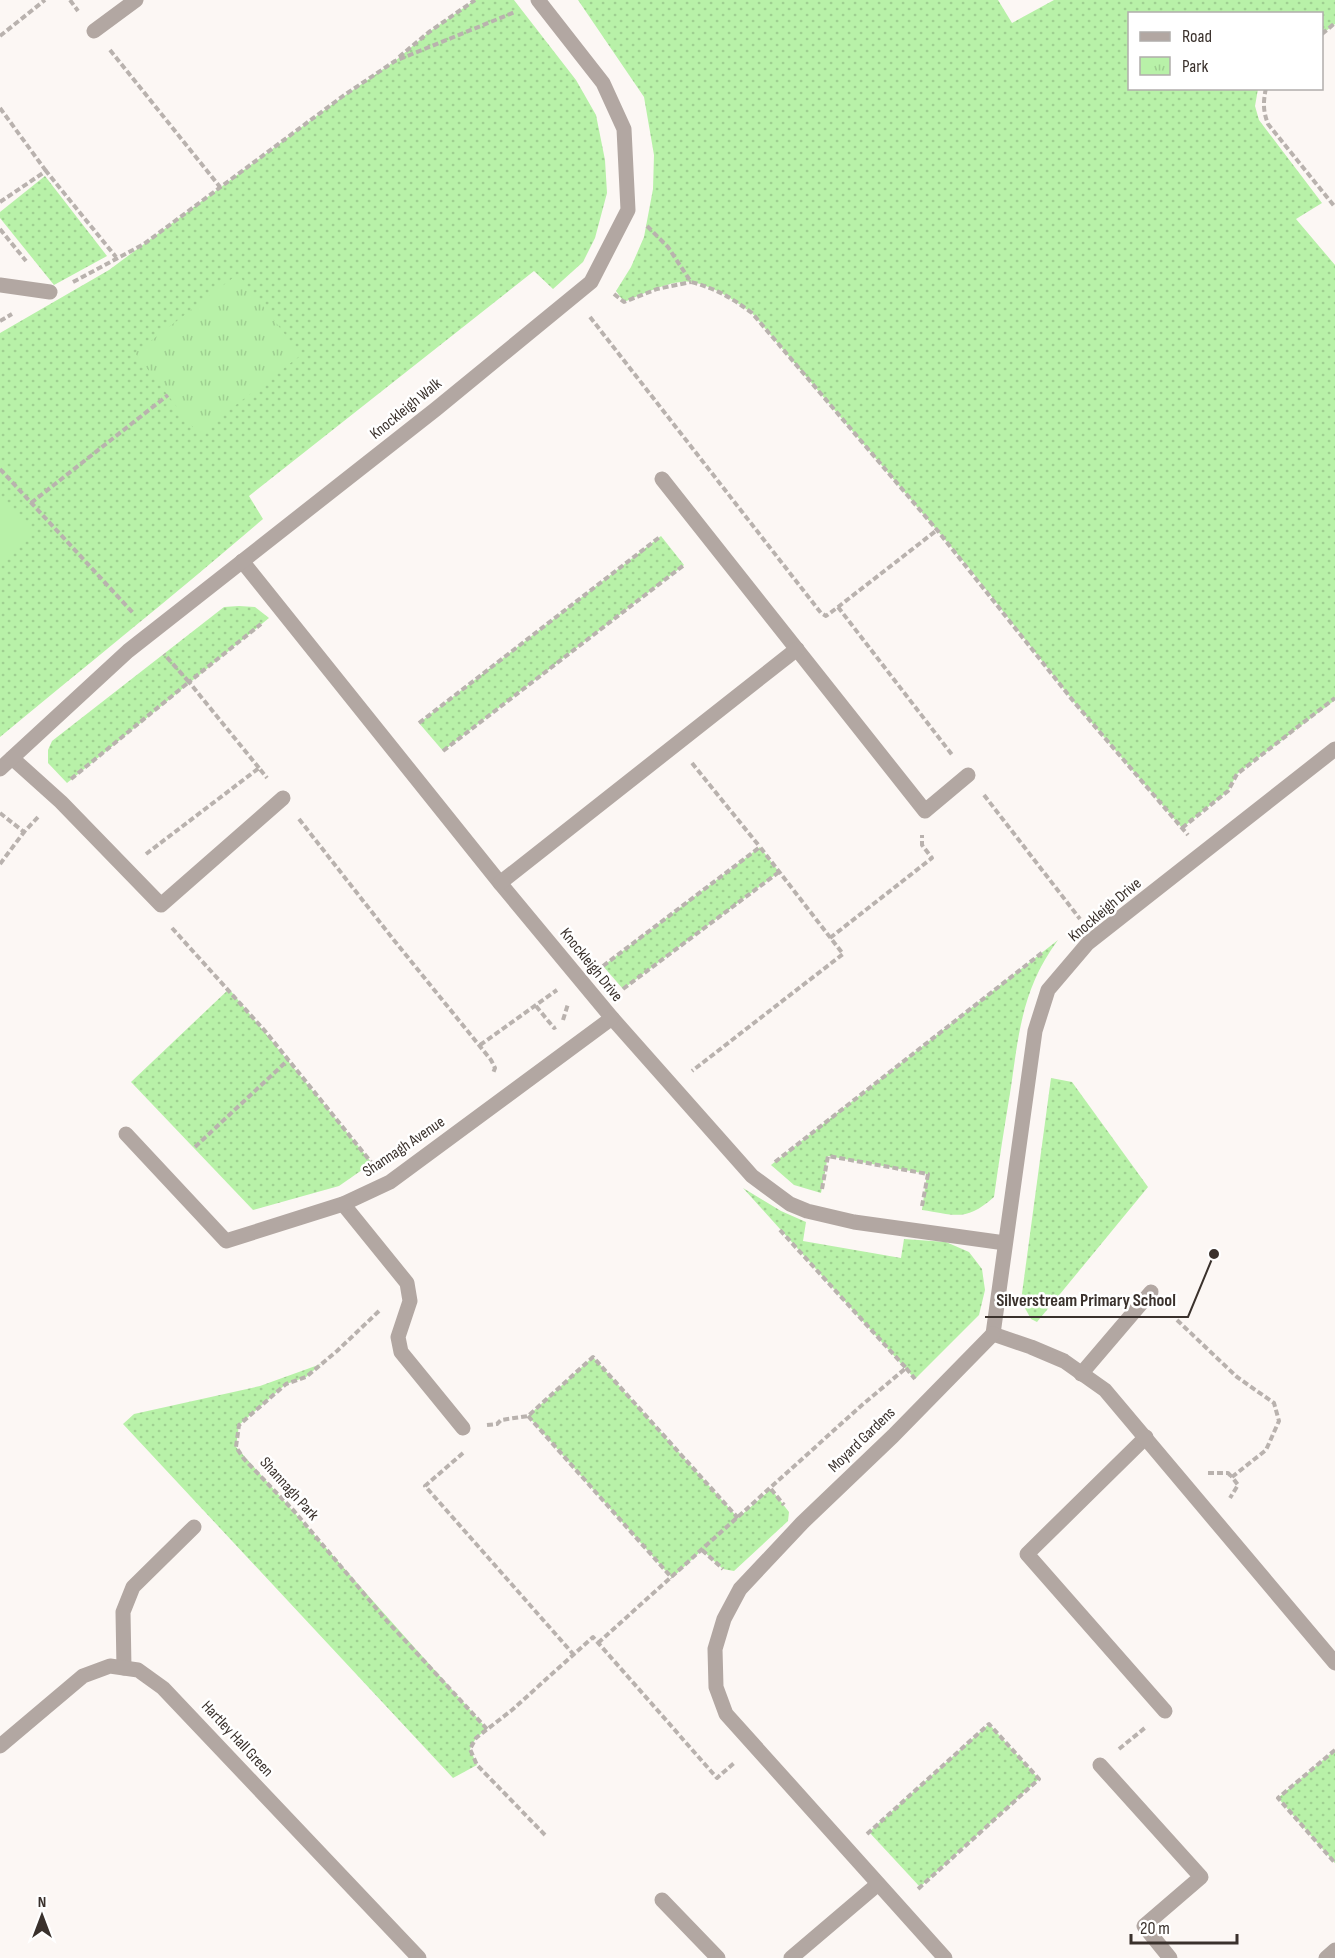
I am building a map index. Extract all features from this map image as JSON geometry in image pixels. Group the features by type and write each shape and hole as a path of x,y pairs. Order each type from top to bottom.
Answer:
{"street":[{"path":"94,31 136,0"},
{"name":"Knockleigh Walk","path":"0,769 128,651 436,409 591,282 628,210 624,129 603,83 538,0"},
{"path":"0,285 50,292"},
{"path":"662,479 925,811 968,775"},
{"name":"Knockleigh Drive","path":"242,561 500,883 612,1018 752,1176 790,1204 807,1211 854,1222 1005,1244"},
{"path":"500,883 798,649"},
{"name":"Knockleigh Drive","path":"993,1334 1035,1031 1048,990 1088,943 1335,749"},
{"path":"12,758 61,802 161,905 283,798"},
{"name":"Shannagh Avenue","path":"126,1134 226,1241 343,1204 390,1182 612,1018"},
{"path":"343,1204 407,1283 410,1301 399,1337 401,1352 463,1428"},
{"path":"1081,1374 1151,1292"},
{"path":"993,1334 1064,1361 1105,1390 1335,1663"},
{"name":"Moyard Gardens","path":"945,1958 726,1714 716,1687 716,1648 724,1619 740,1589 802,1523 893,1436 993,1334"},
{"path":"1146,1437 1027,1554 1165,1711"},
{"path":"124,1668 123,1612 133,1587 194,1527"},
{"name":"Hartley Hall Green","path":"0,1746 83,1676 110,1666 138,1670 164,1688 418,1958"},
{"path":"1100,1765 1201,1877 1144,1926 1170,1958"},
{"path":"791,1958 878,1884"},
{"path":"662,1900 718,1958"},
{"path":"1326,1958 1335,1950"}],"path":[{"path":"0,36 45,0"},
{"path":"70,0 220,187"},
{"path":"0,321 50,292 56,292 144,244 395,61 429,32 476,0"},
{"path":"395,61 521,9"},
{"path":"1323,33 1335,23"},
{"path":"1265,90 1263,99 1264,112 1268,123 1335,207"},
{"path":"0,108 46,171 117,257"},
{"path":"0,202 46,171"},
{"path":"646,225 669,247 691,282"},
{"path":"614,294 624,302 657,289 691,282 711,287 731,297 752,313 938,530 1074,702 1189,837"},
{"path":"590,317 826,616 938,530"},
{"path":"31,502 168,395"},
{"path":"0,469 151,633"},
{"path":"419,723 661,536"},
{"path":"443,751 684,565"},
{"path":"67,783 269,618"},
{"path":"163,653 259,768 393,939 480,1045 495,1068 491,1076"},
{"path":"1182,828 1228,791 1237,774 1335,698"},
{"path":"687,756 843,954 690,1073"},
{"path":"137,856 148,854 259,768"},
{"path":"0,864 46,808"},
{"path":"0,813 24,832"},
{"path":"830,938 932,858 922,845 922,834"},
{"path":"603,966 760,847"},
{"path":"623,989 779,872"},
{"path":"171,927 226,986 372,1163"},
{"path":"771,1165 1050,947"},
{"path":"480,1045 535,1005 561,987 568,1005 565,1017 554,1029 535,1005"},
{"path":"195,1147 288,1060"},
{"path":"822,1192 828,1156 928,1174 922,1210"},
{"path":"774,1223 915,1379"},
{"name":"Shannagh Park","path":"407,1283 337,1351 306,1377 286,1384 239,1425 236,1447 394,1629 487,1729"},
{"path":"1177,1320 1237,1377 1274,1403 1279,1421 1266,1450 1233,1477"},
{"path":"488,1432 501,1420 528,1416 593,1357 738,1518"},
{"path":"598,1643 906,1368"},
{"path":"528,1416 672,1578"},
{"path":"463,1428 497,1424"},
{"path":"470,1448 425,1486 574,1655"},
{"path":"1204,1473 1228,1473 1233,1477 1238,1485 1229,1502"},
{"path":"545,1834 477,1765 470,1749 476,1738 593,1637 717,1778 741,1758"},
{"path":"1100,1765 1165,1711"},
{"path":"848,1851 989,1724 1039,1779 899,1907"},
{"path":"1335,1750 1278,1798 1335,1863"}],"green space":[{"path":"475,0 514,0 576,80 596,115 605,160 607,193 595,238 583,262 553,289 534,271 249,496 263,519 0,737 0,333 109,270"},
{"path":"578,0 998,0 1012,23 1054,0 1335,0 1335,24 1323,33 1323,12 1128,12 1128,90 1258,90 1255,106 1259,120 1322,203 1296,219 1335,265 1335,700 1237,774 1228,791 1182,828 1074,702 970,569 752,313 717,291 701,284 685,281 667,285 624,302 616,291 631,267 644,237 653,189 654,155 644,97"},
{"path":"45,176 107,256 54,285 0,218 0,212"},
{"path":"238,274 301,355 198,434 135,353"},
{"path":"0,497 32,530 0,561"},
{"path":"661,536 684,565 443,751 419,723"},
{"path":"224,607 255,607 269,618 67,783 48,763 48,750 52,741"},
{"path":"760,847 779,872 623,989 603,966"},
{"path":"1058,940 1037,975 1024,1010 994,1197 984,1205 960,1215 922,1210 927,1174 828,1156 821,1193 794,1185 771,1165"},
{"path":"229,989 372,1163 339,1186 253,1210 131,1082"},
{"path":"1051,1078 1072,1082 1148,1187 1037,1322 1031,1319 1021,1301"},
{"path":"743,1188 781,1211 806,1222 803,1241 901,1258 904,1239 946,1242 969,1252 982,1269 985,1290 979,1315 915,1379"},
{"path":"593,1357 738,1518 771,1489 789,1512 788,1521 734,1571 723,1569 702,1550 672,1578 528,1416"},
{"path":"321,1364 306,1377 286,1384 239,1425 236,1447 487,1729 476,1738 470,1749 477,1765 453,1778 123,1424 134,1414 260,1386"},
{"path":"989,1724 1039,1779 920,1887 869,1832"},
{"path":"1335,1750 1335,1863 1278,1798"}],"place":[{"name":"Silverstream Primary School","path":"1214,1254"}]}
